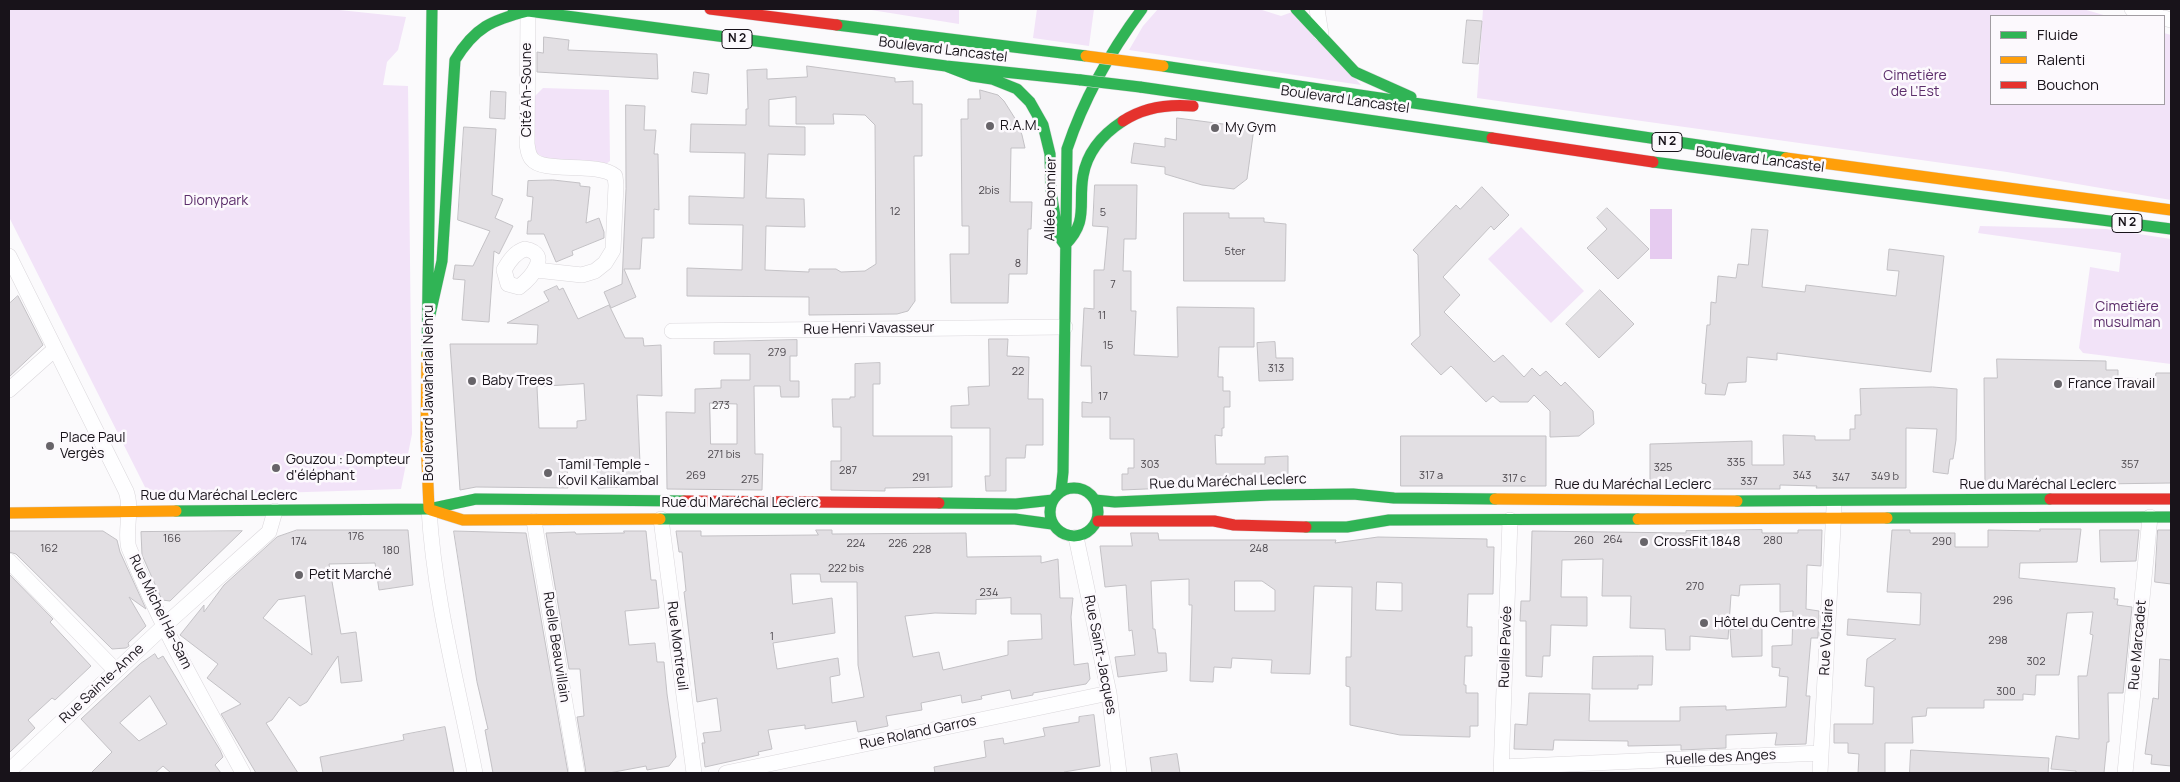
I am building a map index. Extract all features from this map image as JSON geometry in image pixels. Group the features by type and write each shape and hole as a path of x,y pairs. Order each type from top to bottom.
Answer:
{"street":[{"name":"Boulevard Jawaharlal Nehru","path":"432,9 430,55 427,483 431,532 442,616 475,773"},
{"name":"N 2","path":"710,9 1163,66 1705,148 2171,210"},
{"path":"789,9 816,23"},
{"name":"Allée Bonnier","path":"1061,491 1063,472 1067,149 1076,121 1114,50 1142,9"},
{"path":"1296,9 1355,72 1391,87 1427,106"},
{"path":"1317,9 1321,34"},
{"path":"2132,9 2154,15"},
{"path":"429,319 442,260 455,60 464,42 477,31 496,19 520,10"},
{"name":"Boulevard Lancastel","path":"520,10 946,66 1140,87 1430,128 1623,158 2171,229"},
{"name":"Cité Ah-Soune","path":"520,10 526,144 532,159 537,163 546,165 601,170 615,176 616,185 613,250 605,263 595,271 582,276 536,270"},
{"path":"946,66 972,76 992,79 1017,89 1030,102 1043,125 1048,144 1051,192 1058,234 1066,245 1079,229 1084,170 1092,150 1109,131 1126,118 1147,109 1185,104 1359,129 1430,128"},
{"name":"Rue Michel Ha-Sam","path":"10,263 126,491 129,512 128,545 164,626 243,773"},
{"name":"Rue Henri Vavasseur","path":"672,332 1065,327"},
{"path":"9,390 55,349"},
{"name":"Allée Bonnier","path":"1064,410 1072,466 1085,491"},
{"path":"1052,524 1049,512 1053,500 1061,491 1071,488 1091,494 1100,511 1098,521 1090,531 1076,537"},
{"name":"Rue du Maréchal Leclerc","path":"1095,500 1115,502 1271,495 1353,494 1394,498 1463,499 2171,500"},
{"name":"Rue du Maréchal Leclerc","path":"9,513 429,509 476,499 1016,504 1053,500"},
{"name":"Rue Voltaire","path":"1820,773 1834,500"},
{"name":"Rue du Maréchal Leclerc","path":"429,509 463,520 534,521 661,518 1015,519 1052,524 1064,534 1076,537"},
{"name":"Rue Sainte-Anne","path":"9,771 164,626 269,532 275,511"},
{"name":"Rue Marcadet","path":"2125,773 2150,517"},
{"path":"1098,521 1214,521 1234,525 1272,527 1347,527 1389,520 2171,517"},
{"name":"Rue Montreuil","path":"661,518 694,773"},
{"name":"Ruelle Pavée","path":"1501,770 1510,520"},
{"name":"Ruelle Beauvillain","path":"534,521 577,773"},
{"name":"Rue Saint-Jacques","path":"1076,537 1109,693 1119,773"},
{"path":"9,561 116,671"},
{"name":"Rue Roland Garros","path":"726,773 1109,693"},
{"name":"Ruelle des Anges","path":"1501,770 1821,753"}],"green space":[{"name":"Dionypark","path":"9,9 330,9 406,17 398,50 387,62 383,85 408,86 412,434 401,489 150,497 9,217"},
{"path":"865,9 959,9 959,24"},
{"path":"1037,9 1094,9 1089,46 1033,38"},
{"path":"1158,9 1259,9 1281,16 1295,11 1361,85 1129,50 1143,26"},
{"name":"Cimetière de L'Est","path":"1483,9 2083,9 2104,15 1990,15 1990,105 2165,105 2165,33 2171,35 2171,200 2007,172 1477,98"},
{"path":"543,88 609,90 610,161 606,164 579,160 549,161 535,152 535,96"},
{"name":"Cimetière musulman","path":"1980,226 2106,229 2171,239 2171,364 2083,353 2079,348 2090,267 2119,272 2121,253 1978,233"},
{"path":"1521,227 1584,291 1551,323 1488,259"}],"shaded area":[{"path":"1650,209 1672,209 1672,259 1650,259"}],"building":[{"path":"1467,20 1482,21 1478,64 1463,63"},
{"path":"544,37 569,40 568,50 657,54 658,79 537,72 537,52 543,53"},
{"path":"807,66 895,78 895,82 913,81 913,104 922,104 922,156 914,156 915,301 908,311 897,314 809,315 809,297 687,296 687,268 742,270 743,225 689,224 689,196 744,198 745,153 690,152 691,124 746,125 746,109 748,109 747,70 767,69 767,79 807,77","holes":["796,97 796,124 834,124 833,114 865,115 875,125 876,264 865,271 841,272 836,269 809,269 809,272 765,270 766,226 805,227 804,199 766,198 768,154 805,155 805,127 769,126 769,100"]},
{"path":"694,72 709,74 707,94 692,92"},
{"path":"980,90 998,95 1004,101 1016,120 1022,135 1025,148 1011,148 1010,202 1032,202 1031,229 1028,229 1027,274 1009,274 1008,303 951,303 950,254 969,254 969,226 962,226 961,119 968,119 968,99 980,99"},
{"path":"491,91 506,92 505,119 490,118"},
{"path":"626,105 645,106 644,130 656,130 654,154 658,154 659,210 654,209 654,238 642,238 640,269 624,269 636,297 611,308 604,292 622,284 626,189"},
{"path":"1177,118 1254,128 1247,179 1234,189 1202,185 1165,174 1165,167 1131,163 1134,143 1165,147 1165,138 1176,140"},
{"path":"464,127 496,129 492,195 503,199 495,218 513,226 499,254 494,251 489,322 462,320 465,280 453,279 455,265 473,266 490,231 458,220"},
{"path":"553,180 580,183 580,186 590,187 586,223 599,218 604,232 604,238 572,251 573,255 556,262 544,234 527,234 528,221 531,221 533,197 527,196 528,181"},
{"path":"1095,185 1137,185 1136,239 1124,239 1123,271 1131,271 1131,311 1136,311 1134,355 1178,357 1177,307 1254,308 1254,347 1219,347 1218,377 1223,377 1223,391 1230,391 1230,407 1224,407 1222,436 1215,435 1216,464 1265,464 1265,457 1288,456 1288,483 1122,490 1122,474 1128,474 1128,468 1134,468 1134,439 1110,439 1110,417 1082,417 1082,402 1092,403 1091,366 1081,366 1084,308 1094,309 1094,270 1104,270 1108,227 1093,226"},
{"path":"1482,187 1509,215 1494,230 1491,226 1443,277 1460,295 1444,312 1494,362 1503,355 1524,377 1532,368 1540,376 1546,371 1561,386 1565,382 1593,411 1594,424 1579,436 1550,437 1550,411 1534,395 1528,402 1500,402 1493,396 1486,402 1451,366 1441,375 1411,344 1420,336 1418,255 1413,250 1456,205 1460,209"},
{"path":"1607,208 1649,249 1618,279 1587,248 1607,229 1597,218"},
{"path":"1184,213 1229,213 1229,218 1264,218 1264,222 1286,224 1285,281 1184,281"},
{"path":"1752,229 1768,230 1762,287 1805,292 1806,285 1896,296 1899,271 1887,270 1889,249 1944,256 1931,372 1777,353 1777,360 1747,357 1746,382 1728,383 1725,395 1705,394 1706,384 1702,383 1707,325 1710,325 1711,302 1716,303 1718,276 1736,278 1738,264 1748,265"},
{"path":"557,286 559,290 563,288 578,319 609,305 625,338 643,338 644,346 661,345 662,396 637,395 641,486 598,488 597,465 567,465 568,488 476,487 460,490 450,344 537,344 538,325 507,323 549,301 544,292","holes":["584,384 586,420 577,421 577,428 539,428 537,387"]},
{"path":"1600,290 1634,324 1599,358 1566,324"},
{"path":"18,296 43,345 9,377 9,304"},
{"path":"989,339 1008,339 1007,356 1029,357 1028,399 1043,399 1043,445 1026,445 1025,458 1006,458 1006,491 986,491 985,476 990,476 990,428 951,428 951,406 969,405 968,387 989,386"},
{"path":"797,340 797,356 790,356 790,381 799,381 799,397 781,397 780,386 754,386 755,454 763,454 762,490 667,489 666,412 695,413 695,389 721,388 721,380 750,380 750,354 714,354 714,342","holes":["710,403 737,404 737,444 711,444"]},
{"path":"1275,342 1276,358 1293,358 1293,380 1259,381 1257,343"},
{"path":"1997,359 2106,361 2106,370 2118,370 2118,378 2155,379 2156,373 2171,373 2171,483 2100,484 2100,481 2088,480 2087,484 1985,484 1984,378 1997,378"},
{"path":"880,363 880,384 873,384 873,436 952,436 952,487 885,488 885,491 831,490 831,461 841,461 841,427 833,427 832,399 850,399 850,397 855,397 855,364"},
{"path":"1933,387 1957,389 1956,440 1948,474 1933,472 1937,429 1906,428 1906,488 1816,488 1817,486 1780,485 1780,489 1700,489 1679,488 1678,486 1650,486 1650,444 1752,441 1752,465 1784,465 1783,435 1815,436 1815,440 1850,440 1850,429 1855,429 1855,415 1861,415 1860,389"},
{"path":"1401,436 1546,436 1546,486 1401,486"},
{"path":"2040,529 2081,529 2077,562 2020,563 2019,578 2115,588 2114,599 2118,599 2117,605 2132,607 2123,693 2108,693 2109,742 2107,742 2104,773 2076,773 2076,771 2051,769 2056,736 2079,739 2078,676 2087,676 2093,635 2090,634 2093,612 2067,613 2059,675 2036,675 2035,695 2023,694 2023,700 1984,700 1984,708 1927,708 1926,716 1912,717 1913,743 1885,743 1885,773 1858,773 1859,754 1848,753 1848,743 1834,743 1834,724 1873,724 1874,687 1865,686 1867,659 1896,639 1847,635 1848,619 1920,625 1921,593 1887,592 1892,530 1910,530 1910,533 1955,533 1955,547 1988,547 1988,530 2040,531"},
{"path":"297,530 408,530 413,585 379,590 375,563 329,564 341,634 356,632 362,681 341,683 338,656 307,702 300,706 289,697 272,720 266,723 298,773 256,773 221,714 241,704 207,678 218,664 180,635 204,605 204,612 224,585 277,537","holes":["305,596 312,655 263,618 278,600"]},
{"path":"816,530 832,530 832,534 966,533 967,557 1041,556 1041,563 1058,559 1060,598 1073,598 1071,617 1074,665 1088,663 1090,679 1086,684 1033,693 1033,695 1012,699 1010,690 981,696 982,699 962,703 961,695 921,703 922,710 886,716 888,726 858,732 856,721 805,729 805,725 768,730 772,749 758,752 759,755 705,767 702,743 705,743 703,733 721,731 717,698 697,702 684,592 686,591 682,552 679,552 676,531 701,531 701,536 818,535","holes":["791,574 820,574 821,582 857,582 858,665 864,697 832,703 830,677 840,675 838,658 777,669 773,643 835,633 832,598 793,604","1011,598 1011,614 1041,614 1042,639 1008,641 1008,655 943,670 939,652 913,657 905,616 935,613 976,614 976,600"]},
{"path":"1762,530 1762,533 1798,533 1798,530 1822,530 1821,566 1807,565 1806,609 1819,611 1818,638 1811,638 1806,696 1810,696 1806,744 1775,745 1777,733 1726,735 1726,748 1681,750 1681,745 1628,746 1628,741 1554,740 1553,750 1514,749 1515,724 1527,725 1529,693 1590,694 1589,721 1680,721 1680,707 1726,706 1726,710 1786,707 1788,677 1779,676 1780,668 1772,667 1772,646 1792,645 1793,611 1780,612 1780,584 1740,585 1739,596 1731,595 1728,639 1690,636 1690,650 1666,650 1665,629 1630,628 1631,596 1602,596 1603,559 1562,560 1561,597 1587,597 1587,626 1551,625 1550,656 1543,656 1542,677 1526,676 1526,621 1520,621 1521,601 1530,601 1532,531 1686,533 1686,531"},
{"path":"2100,530 2139,530 2136,561 2101,562"},
{"path":"2158,530 2171,530 2171,584 2155,582"},
{"path":"9,531 103,531 117,540 120,552 146,609 129,597 146,626 128,643 129,646 112,649 16,554 9,552"},
{"path":"242,531 170,601 162,600 142,555 141,532"},
{"path":"454,531 526,533 568,773 493,773 485,730 488,729 477,682"},
{"path":"624,531 646,531 651,580 656,580 659,608 625,611 629,645 655,643 657,662 664,662 676,757 669,766 647,770 646,766 609,773 586,773 577,717 584,716 580,669 569,669 546,533 624,533"},
{"path":"1131,533 1158,533 1159,540 1336,540 1335,543 1378,537 1487,539 1487,547 1494,547 1493,594 1468,594 1467,627 1472,627 1472,656 1465,656 1464,685 1466,685 1466,693 1478,693 1478,726 1470,726 1470,737 1400,735 1350,725 1350,687 1346,686 1346,657 1351,657 1352,587 1314,586 1310,674 1271,673 1272,660 1232,658 1231,668 1214,667 1213,682 1190,681 1192,605 1189,605 1189,579 1151,581 1153,629 1155,629 1158,653 1166,653 1167,671 1118,677 1115,657 1135,655 1132,630 1129,631 1126,585 1105,587 1100,546 1132,546","holes":["1235,581 1262,581 1275,590 1275,611 1235,611","1377,582 1402,583 1402,611 1376,610"]},
{"path":"9,574 53,619 50,622 91,666 55,700 52,698 28,720 35,728 9,753"},
{"path":"1762,628 1762,656 1732,657 1730,630"},
{"path":"155,654 158,659 163,656 220,750 223,757 215,765 221,773 171,773 163,766 155,773 91,773 112,752 81,719 140,664","holes":["150,696 167,724 139,741 120,723"]},
{"path":"1653,656 1652,685 1638,685 1638,689 1592,689 1593,657"},
{"path":"2160,659 2171,660 2171,766 2151,764 2152,755 2145,754 2153,698 2158,699"},
{"path":"1094,715 1100,766 1064,773 935,773 934,767 986,757 984,741 1003,738 1004,744 1045,736 1043,728 1079,722 1079,717"},
{"path":"445,727 454,773 323,773 320,757 404,740 403,735"},
{"path":"1911,750 2049,758 2048,773 1910,773"},
{"path":"1177,754 1180,773 1152,773 1150,758"}],"traffic: fast":[{"path":"427,355 432,9"},
{"path":"513,9 946,66 1081,80"},
{"path":"1061,491 1063,472 1067,149 1081,112 1099,76 1119,42 1142,9"},
{"path":"1296,9 1355,72 1411,97"},
{"path":"429,319 442,261 455,60 477,32 494,22 528,11"},
{"path":"837,25 1086,56"},
{"path":"946,66 972,76 992,79 1017,89 1030,102 1043,125 1050,154 1051,192 1058,235 1065,245 1077,228 1080,220 1083,176 1088,159 1097,144 1123,121"},
{"path":"1163,66 1786,158"},
{"path":"1081,80 1140,87"},
{"path":"1140,87 1492,138"},
{"path":"1653,162 2171,229"},
{"path":"1069,488 1079,488 1091,495 1098,507 1098,512 1098,517 1091,529 1079,536 1069,536 1061,532 1054,525 1050,517 1050,507 1054,499 1061,492 1069,488"},
{"path":"1095,500 1115,502 1271,495 1353,494 1394,498 1495,499"},
{"path":"176,511 429,509 476,499 684,501"},
{"path":"1737,501 2050,499"},
{"path":"939,503 1016,504 1053,500"},
{"path":"1887,518 2171,517"},
{"path":"660,519 1015,519 1052,524"},
{"path":"1306,527 1347,527 1389,520 1638,519"}],"traffic: slow":[{"path":"1086,56 1163,66"},
{"path":"1786,158 2171,210"},
{"path":"427,355 426,438 429,509"},
{"path":"1495,499 1737,501"},
{"path":"431,510 463,520 660,519"},
{"path":"9,513 176,511"},
{"path":"1638,519 1887,518"}],"traffic: jam":[{"path":"710,9 837,25"},
{"path":"1123,121 1139,112 1157,108 1193,106"},
{"path":"1492,138 1653,162"},
{"path":"2050,499 2171,499"},
{"path":"684,501 939,503"},
{"path":"1098,521 1214,521 1234,525 1306,527"}],"place":[{"name":"R.A.M.","path":"990,126"},
{"name":"My Gym","path":"1215,128"},
{"name":"Baby Trees","path":"472,381"},
{"name":"France Travail","path":"2058,384"},
{"name":"Place Paul Vergès","path":"50,446"},
{"name":"Gouzou : Dompteur d'éléphant","path":"276,468"},
{"name":"Tamil Temple - Kovil Kalikambal","path":"548,473"},
{"name":"CrossFit 1848","path":"1644,542"},
{"name":"Petit Marché","path":"299,575"},
{"name":"Hôtel du Centre","path":"1704,623"}]}
